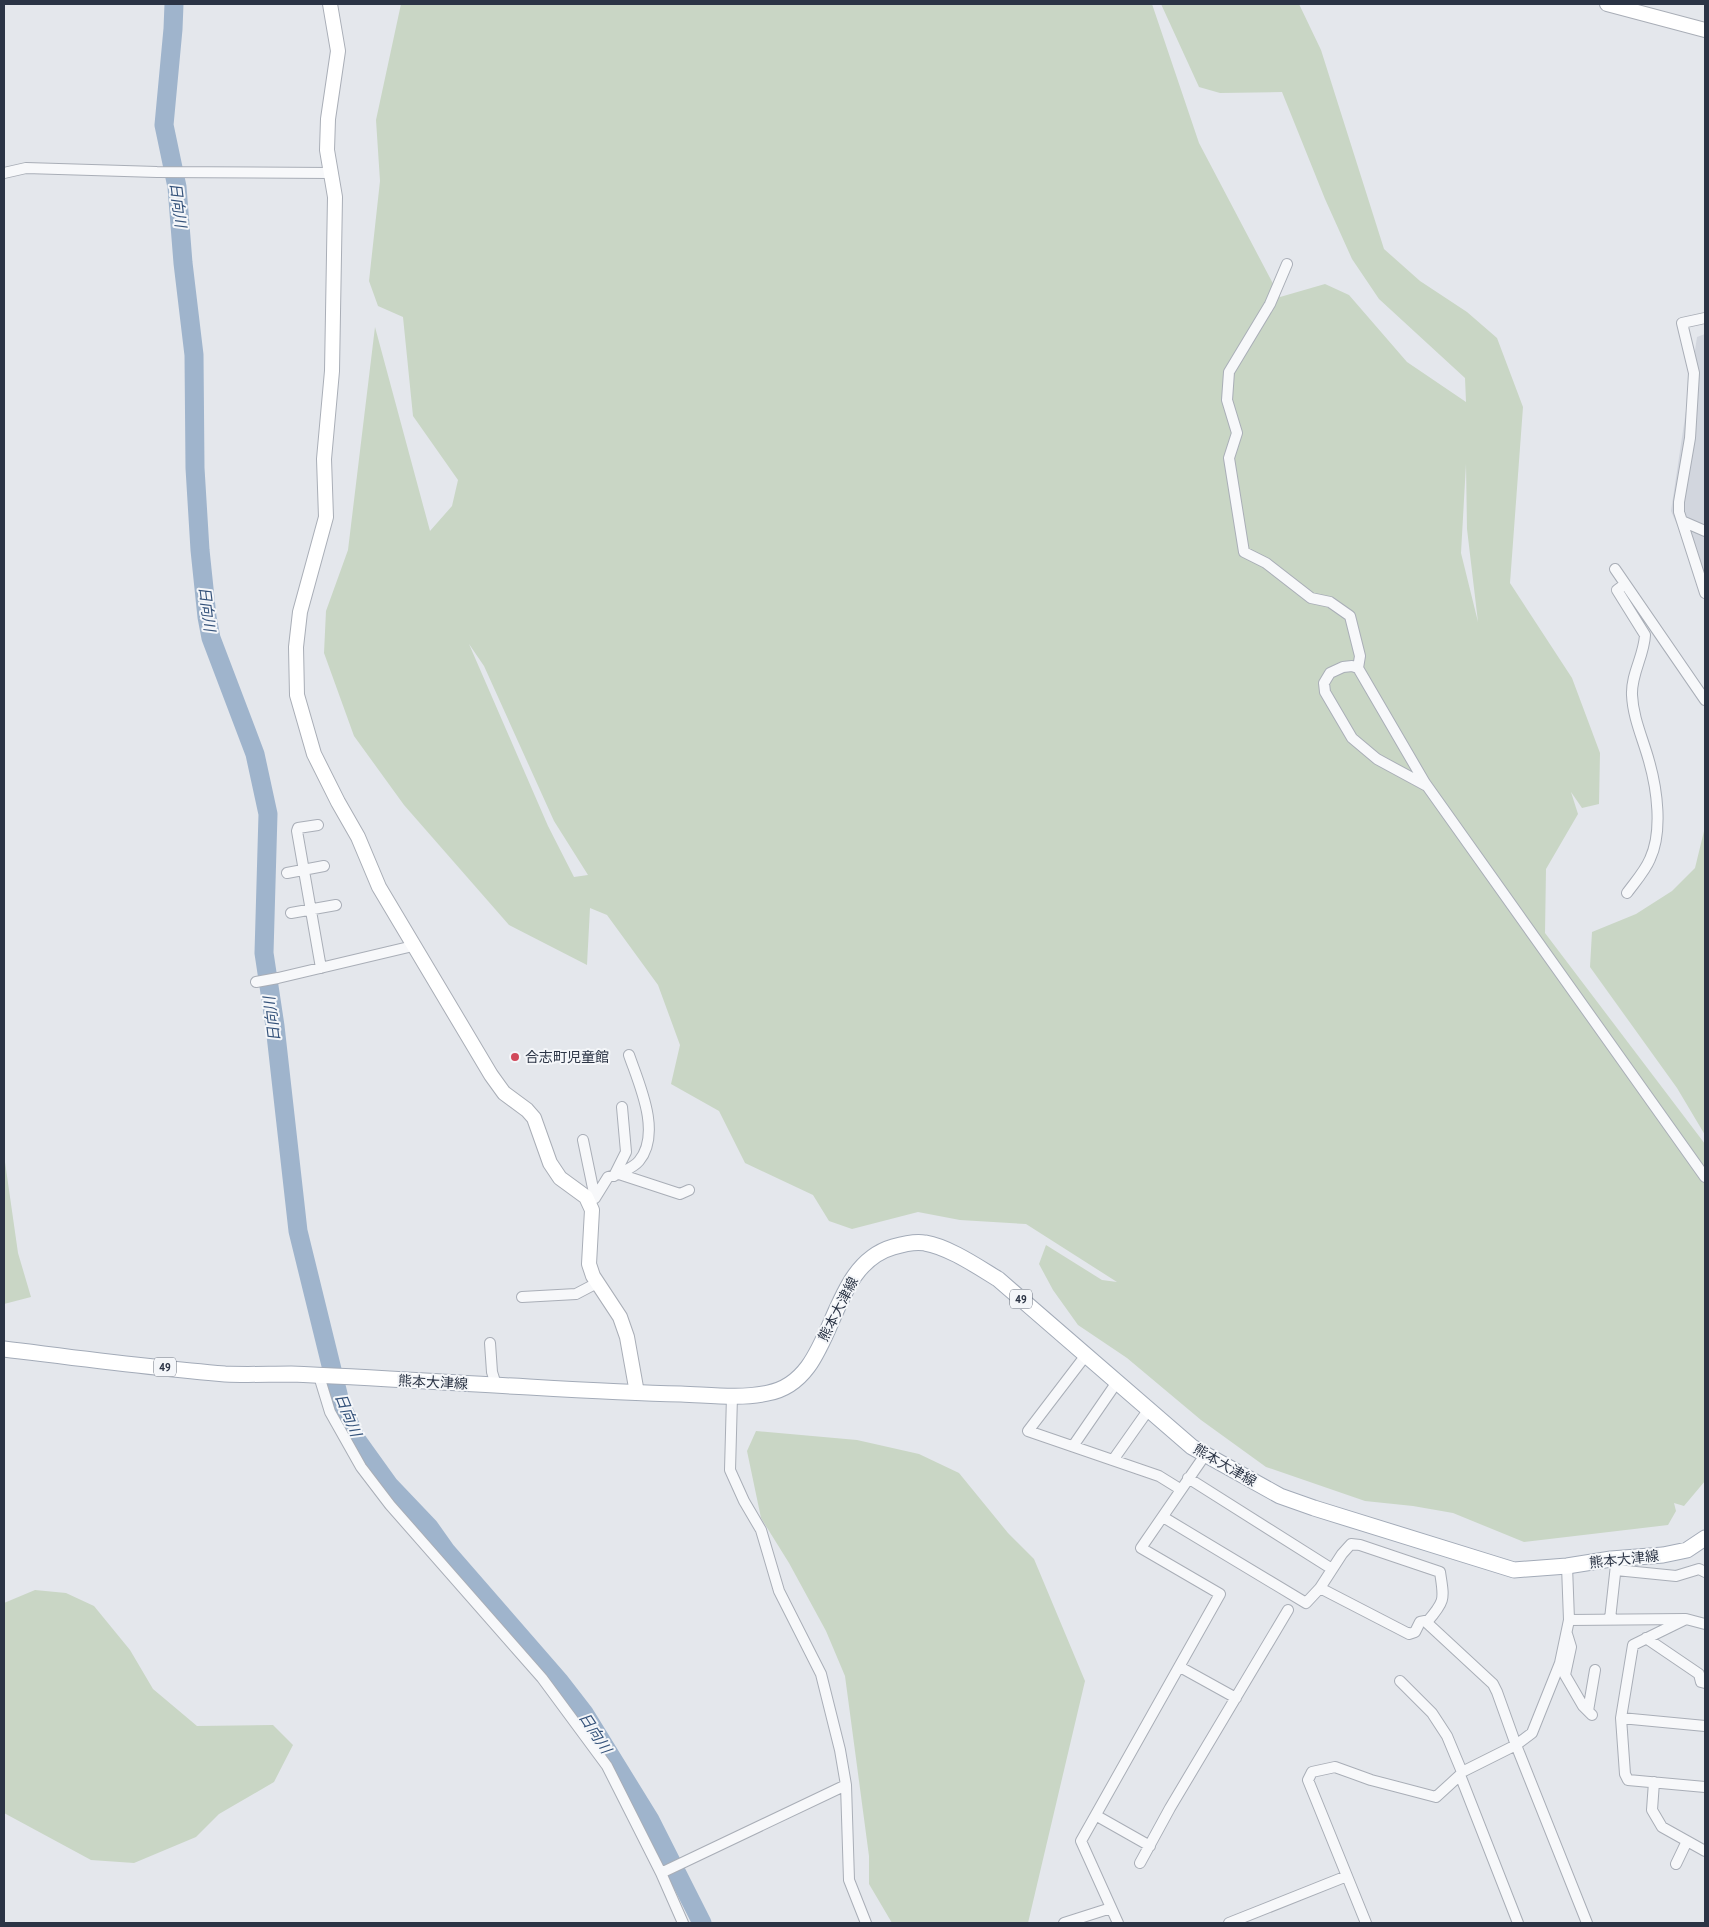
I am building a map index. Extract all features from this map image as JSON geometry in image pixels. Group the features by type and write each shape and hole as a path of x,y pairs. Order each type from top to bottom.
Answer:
{"main road":[{"name":"熊本大津線","path":"4,1349 225,1374 346,1377 637,1393 732,1396 770,1393 788,1386 798,1379 811,1364 854,1276 868,1260 883,1250 903,1244 925,1243 945,1250 998,1279 1192,1447 1280,1496 1501,1568 1514,1570 1617,1564 1687,1550 1705,1538"}],"street":[{"path":"330,4 338,51 326,150 335,197 332,371 324,459 326,517 300,612 296,647 297,695 314,754 358,837 379,887 413,946 491,1075 504,1093 527,1110 534,1118 550,1163 560,1178 592,1200"},
{"path":"1607,4 1705,30"},
{"path":"4,173 26,168 184,173 330,173"},
{"path":"1287,264 1270,304 1229,372 1227,400 1236,433 1229,458 1244,552 1266,563 1311,598 1330,602 1350,616 1360,656 1358,668 1426,786 1705,1177"},
{"path":"1705,318 1682,323 1694,373 1690,438 1678,502 1679,512 1705,593"},
{"path":"1682,521 1705,531"},
{"path":"1615,569 1705,700"},
{"path":"1626,584 1617,590 1645,636 1632,683 1632,696 1639,734 1649,760 1657,798 1656,843 1646,867 1627,893"},
{"path":"1358,668 1352,666 1344,667 1330,673 1324,683 1324,692 1352,738 1377,759 1426,786"},
{"path":"318,825 298,828 297,831 322,968"},
{"path":"287,873 324,866"},
{"path":"291,913 336,905"},
{"path":"256,982 413,946"},
{"path":"592,1200 608,1177 617,1175 635,1165 640,1159 647,1136 645,1098 629,1055"},
{"path":"617,1175 626,1152 622,1107"},
{"path":"583,1140 592,1200 589,1264 597,1283 608,1297 627,1337 637,1393"},
{"path":"617,1175 680,1194 689,1190"},
{"path":"522,1297 576,1294 597,1283"},
{"path":"490,1343 492,1372 496,1385"},
{"path":"1086,1355 1028,1431 1159,1476 1180,1489"},
{"path":"323,1376 330,1412 361,1467 390,1505 542,1678 607,1766 661,1873 683,1923"},
{"path":"1073,1446 1117,1382"},
{"path":"732,1396 730,1470 760,1530 779,1591 821,1674 840,1750 846,1785 849,1880 866,1923"},
{"path":"1113,1460 1149,1409"},
{"path":"1118,1923 1081,1841 1097,1816 1220,1594 1142,1548 1180,1489 1205,1455"},
{"path":"1188,1478 1332,1569"},
{"path":"1163,1517 1306,1603 1320,1588 1342,1554 1351,1544 1360,1545 1440,1572 1444,1599 1427,1622"},
{"path":"1610,1619 1617,1564 1676,1576 1698,1569 1705,1572"},
{"path":"1366,1923 1308,1780 1312,1772 1335,1768 1371,1780 1436,1797 1461,1774 1516,1745 1532,1733 1560,1663 1567,1633 1569,1620 1567,1566"},
{"path":"1320,1588 1409,1634 1415,1632 1420,1622 1427,1622 1493,1684 1586,1923"},
{"path":"1140,1864 1170,1808 1288,1610"},
{"path":"1569,1620 1686,1619 1705,1624"},
{"path":"1686,1619 1633,1645 1621,1718 1625,1774 1628,1780 1705,1787"},
{"path":"1567,1633 1571,1647 1566,1675 1583,1706 1590,1713 1596,1670"},
{"path":"1646,1638 1698,1674 1701,1682 1705,1682"},
{"path":"1180,1667 1236,1698"},
{"path":"1400,1681 1432,1713 1447,1736 1518,1923"},
{"path":"1621,1718 1705,1726"},
{"path":"1654,1782 1652,1810 1662,1827 1705,1851"},
{"path":"661,1873 846,1785"},
{"path":"1097,1816 1150,1846"},
{"path":"1676,1864 1687,1841"},
{"path":"1230,1923 1347,1876"},
{"path":"1064,1923 1111,1908"}],"shaded area":[{"path":"1705,334 1705,588 1671,511 1697,337"}],"green space":[{"path":"401,4 1152,4 1199,143 1280,297 1325,284 1349,295 1407,362 1466,402 1465,378 1379,299 1352,259 1325,199 1282,92 1220,93 1199,87 1161,4 1299,4 1321,50 1384,249 1420,281 1467,312 1497,338 1523,407 1510,583 1572,678 1600,753 1599,804 1582,808 1571,792 1578,814 1546,869 1545,933 1705,1144 1705,1481 1684,1506 1674,1503 1676,1511 1668,1525 1524,1542 1453,1513 1413,1506 1365,1501 1266,1467 1201,1420 1127,1358 1078,1325 1053,1290 1039,1264 1046,1245 1102,1280 1117,1282 1026,1224 960,1220 918,1212 852,1229 829,1221 813,1195 745,1163 719,1111 671,1084 680,1045 658,985 607,915 590,908 587,965 509,925 404,805 354,736 324,653 326,611 348,550 375,327 430,531 452,506 458,480 413,416 403,317 378,306 369,281 380,181 376,120","holes":["1466,464 1467,529 1478,622 1461,553","469,644 484,666 554,821 588,875 574,877 548,826"]},
{"path":"1705,827 1705,1135 1677,1088 1590,967 1592,932 1636,914 1672,891 1695,868"},
{"path":"4,1155 18,1253 31,1297 4,1304"},
{"path":"756,1431 857,1440 919,1454 959,1473 1008,1533 1034,1559 1085,1681 1028,1923 892,1923 869,1884 869,1856 845,1676 826,1631 789,1563 761,1518 747,1451"},
{"path":"35,1590 66,1593 94,1606 130,1650 153,1689 197,1726 273,1725 293,1745 274,1782 219,1814 196,1837 134,1863 91,1860 4,1813 4,1603"}],"waterway":[{"name":"日向川","path":"174,4 164,125 177,187 183,263 194,355 195,468 200,550 207,617 211,638 255,754 268,814 264,953 275,1026 298,1231 340,1402 356,1439 389,1485 429,1527 446,1551 560,1682 584,1713 650,1820 702,1923"}],"place":[{"name":"合志町児童館","path":"515,1057"}]}
